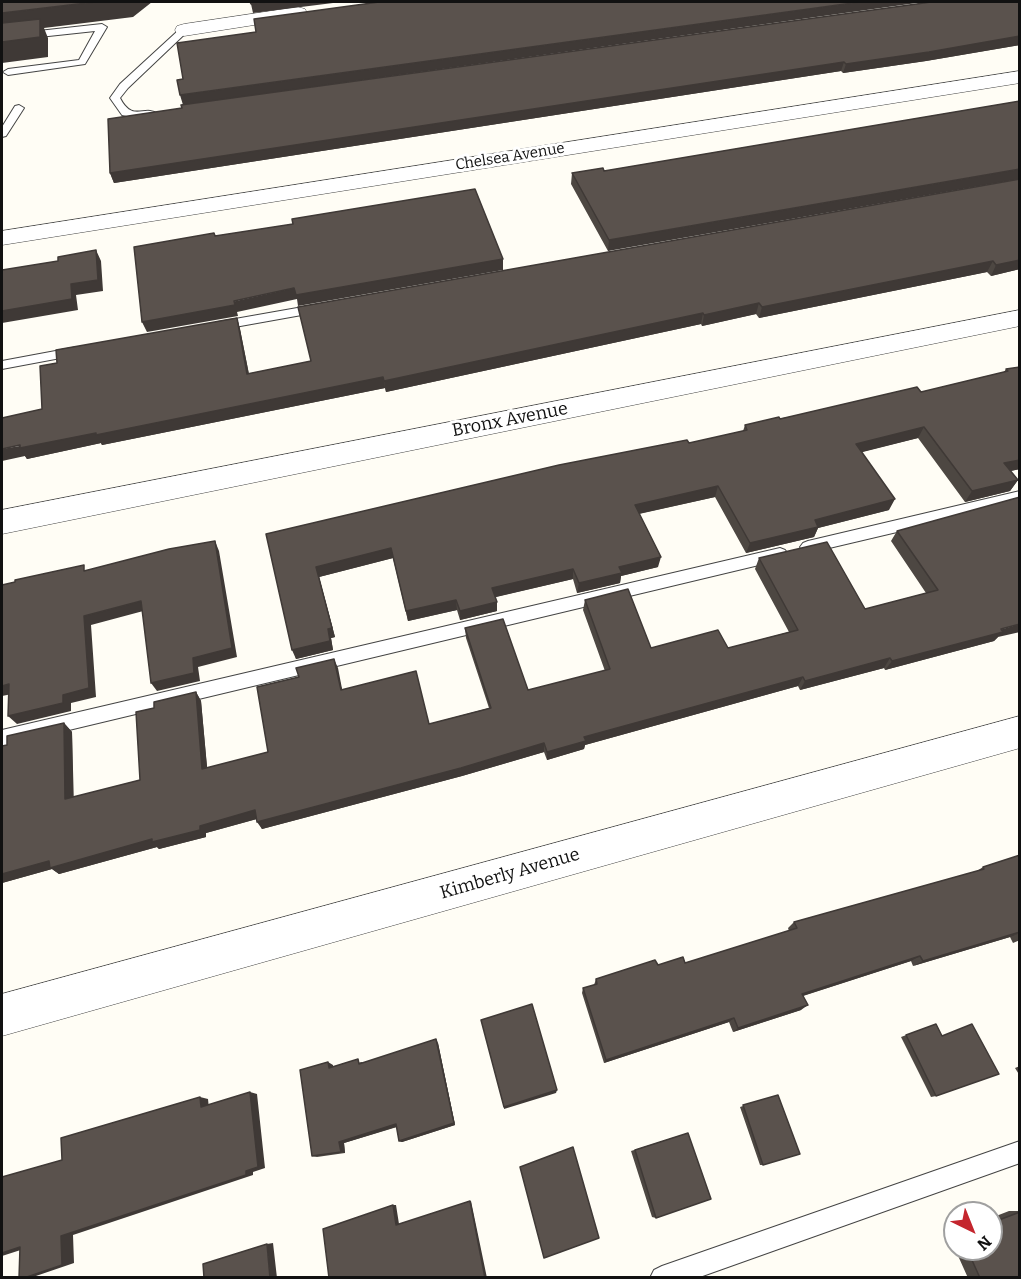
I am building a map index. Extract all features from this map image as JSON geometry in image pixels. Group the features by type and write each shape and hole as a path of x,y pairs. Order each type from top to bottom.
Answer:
{"street":[{"path":"184,30 321,10"},
{"name":"Chelsea Avenue","path":"2,237 1020,77"},
{"name":"Bronx Avenue","path":"2,522 1020,318"},
{"name":"Kimberly Avenue","path":"2,1016 1020,732"}],"lane":[{"path":"2,38 102,27 82,62 8,72"},
{"path":"169,112 133,117 120,108 115,98 124,86 184,30"},
{"path":"2,135 19,108"},
{"path":"200,329 329,306"},
{"path":"2,365 95,348"},
{"path":"2,738 1020,498"},
{"path":"663,1278 1020,1152"}],"building":[{"path":"2,2 95,2 2,13"},
{"path":"379,2 860,2 180,95 177,80 183,79 177,43 256,32 254,19"},
{"path":"931,2 1020,2 1020,36 929,52 846,64 844,62 110,173 108,119 182,108 181,105"},
{"path":"40,19 40,37 2,42 2,23"},
{"path":"1020,101 1020,169 609,240 572,173 603,168 604,171"},
{"path":"1020,179 1020,260 996,265 993,261 762,307 759,303 704,315 703,313 384,381 383,377 96,435 96,433 20,448 20,445 2,449 2,418 42,409 40,366 57,363 56,350 237,318 247,374 311,361 298,307"},
{"path":"475,189 503,259 296,295 294,288 234,301 235,305 142,322 134,247 214,233 215,236 293,224 292,219"},
{"path":"96,250 98,280 71,284 72,299 2,311 2,270 58,261 58,257"},
{"path":"1020,367 1020,460 1004,463 1018,480 972,491 924,427 856,444 895,499 815,520 818,527 750,543 718,486 635,505 661,557 619,567 622,573 579,583 573,569 492,588 497,602 460,611 456,600 406,611 391,548 316,567 332,628 328,629 330,641 292,650 266,534 559,465 687,440 689,443 747,430 745,425 779,417 780,419 917,387 921,392"},
{"path":"1020,497 1020,624 1001,629 1003,632 892,661 890,658 805,681 803,677 584,737 586,741 547,752 544,743 461,768 257,822 255,810 200,826 200,830 152,842 152,839 50,868 49,861 2,874 2,746 7,745 7,736 64,723 65,799 140,780 136,712 154,708 154,702 196,692 202,769 268,752 257,687 299,677 296,668 334,659 341,690 416,671 429,724 491,708 465,628 503,619 528,690 610,669 585,600 628,589 651,648 718,630 728,648 798,630 759,558 827,542 865,609 938,590 897,531"},
{"path":"215,541 232,648 193,658 194,673 151,683 141,601 84,616 89,688 63,695 63,703 8,716 9,684 2,686 2,585 84,565 84,571 169,549"},
{"path":"1020,855 1020,932 923,961 920,956 802,994 808,1005 738,1028 734,1018 606,1060 583,988 597,984 596,979 655,960 658,965 683,957 685,963 797,928 794,922 984,869 983,867"},
{"path":"532,1004 557,1090 504,1107 481,1020"},
{"path":"936,1024 942,1036 972,1024 999,1074 936,1096 906,1035"},
{"path":"436,1039 454,1123 399,1141 396,1124 339,1142 341,1152 312,1156 300,1070 328,1062 329,1068 358,1059 359,1064"},
{"path":"250,1092 258,1167 246,1171 246,1175 61,1236 62,1265 19,1278 20,1247 2,1253 2,1177 62,1160 61,1138 200,1097 201,1107"},
{"path":"778,1095 800,1154 763,1165 743,1105"},
{"path":"688,1133 711,1199 656,1218 635,1150"},
{"path":"573,1147 599,1238 544,1258 520,1167"},
{"path":"470,1201 485,1278 329,1278 323,1229 393,1205 396,1225"},
{"path":"1020,1212 1020,1278 980,1278 972,1261 1003,1261 1003,1218"},
{"path":"267,1244 270,1278 204,1278 203,1264"}]}
